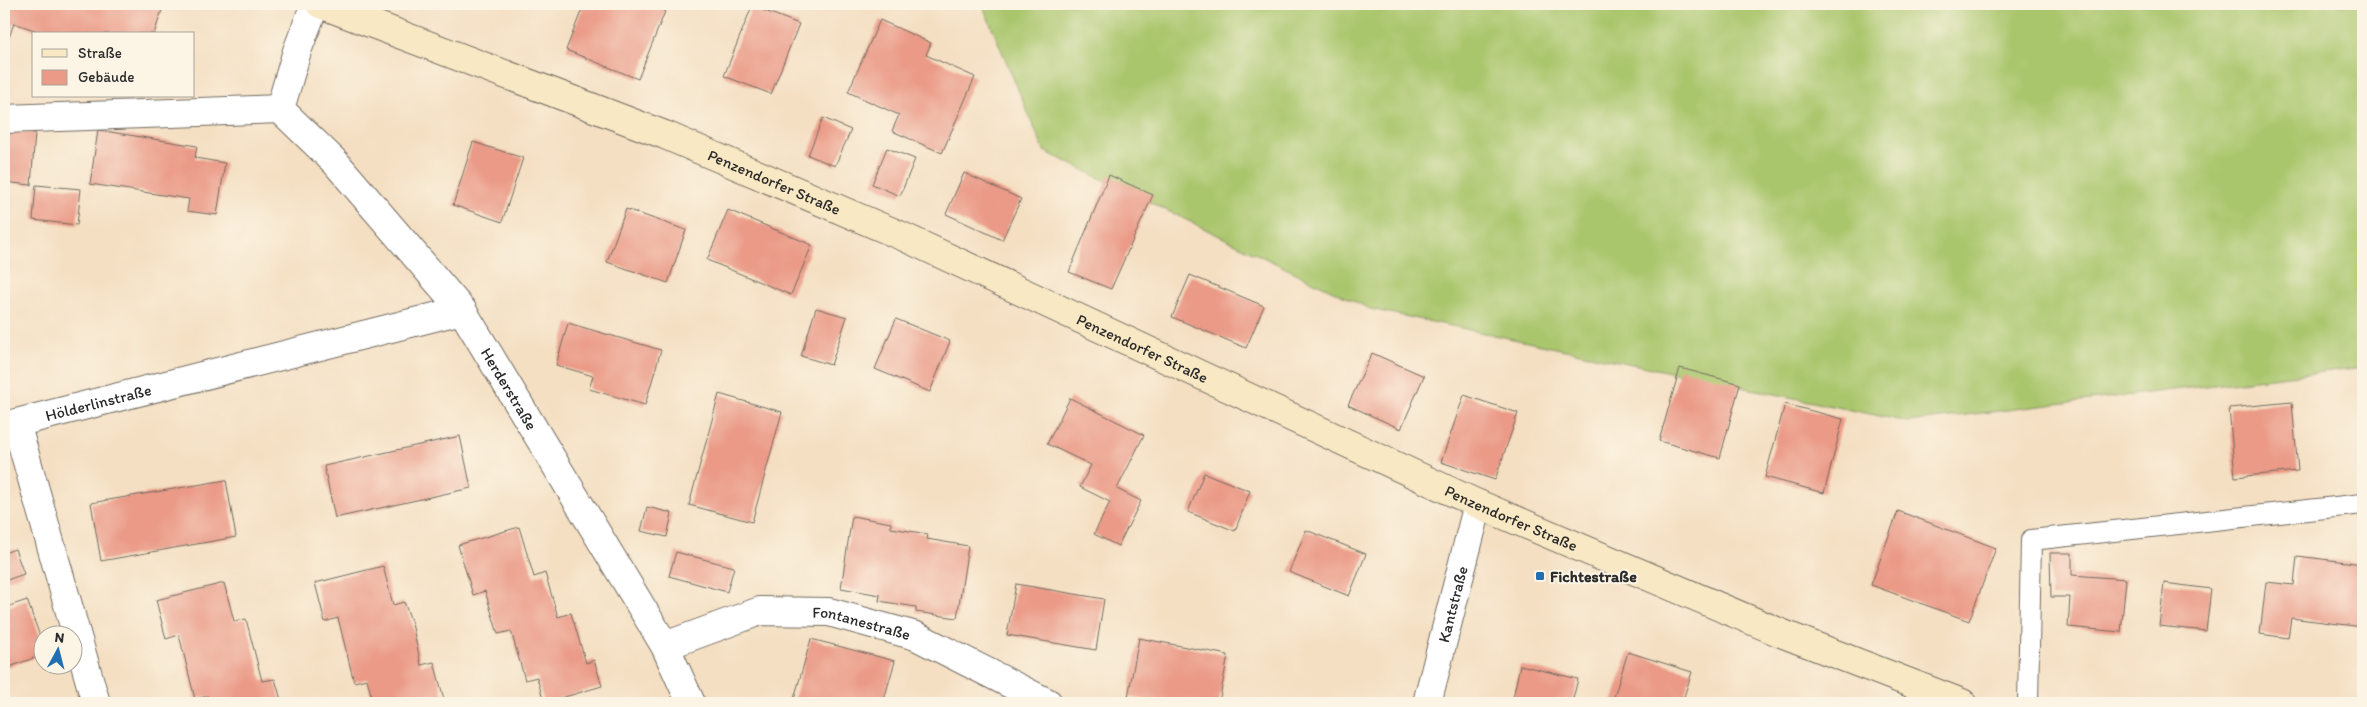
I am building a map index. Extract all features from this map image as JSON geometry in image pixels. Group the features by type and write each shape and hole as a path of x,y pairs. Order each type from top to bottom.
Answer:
{"main road":[{"name":"Penzendorfer Straße","path":"320,4 665,135 904,237 1478,504 1781,633 1962,703"}],"street":[{"path":"4,119 280,109 297,51 315,4"},
{"name":"Herderstraße","path":"280,109 336,163 462,310 665,646 691,703"},
{"name":"Hölderlinstraße","path":"96,703 10,425 462,310"},
{"name":"Kantstraße","path":"1427,703 1478,504"},
{"name":"Fontanestraße","path":"665,646 760,612 829,612 916,636 1048,703"}],"lane":[{"path":"2028,703 2031,540 2363,504"}],"green space":[{"path":"982,4 2363,4 2363,367 1908,422 1370,309 1044,151"}],"building":[{"path":"4,4 164,4 155,32 40,32 14,23 4,52"},
{"path":"584,4 668,4 638,79 566,50"},
{"path":"752,6 799,24 771,94 724,76"},
{"path":"880,20 931,43 926,55 975,77 942,153 892,131 899,115 848,92"},
{"path":"823,118 851,130 835,166 808,155"},
{"path":"4,130 35,133 31,185 4,182"},
{"path":"98,130 197,146 195,158 225,163 217,215 187,211 189,199 90,184"},
{"path":"473,142 523,158 502,222 453,205"},
{"path":"887,148 915,159 900,196 872,184"},
{"path":"964,173 1021,199 1002,240 946,214"},
{"path":"1109,175 1153,195 1111,289 1069,272"},
{"path":"36,185 81,189 77,225 33,220"},
{"path":"626,209 686,230 668,283 607,262"},
{"path":"728,210 812,245 791,295 707,260"},
{"path":"1190,275 1264,306 1246,348 1172,317"},
{"path":"816,308 847,317 831,365 801,356"},
{"path":"896,319 950,341 930,392 875,369"},
{"path":"568,323 661,350 645,405 589,389 593,376 556,365"},
{"path":"1372,353 1424,376 1401,429 1348,405"},
{"path":"1680,368 1740,384 1720,458 1659,441"},
{"path":"719,394 782,412 752,522 689,505"},
{"path":"1464,395 1518,413 1495,480 1441,462"},
{"path":"1070,398 1144,435 1117,489 1141,501 1118,546 1094,534 1110,502 1080,487 1091,465 1047,444"},
{"path":"2292,402 2298,471 2235,477 2229,408"},
{"path":"1785,404 1843,419 1824,493 1765,477"},
{"path":"460,436 471,488 335,518 324,466"},
{"path":"1204,473 1250,491 1235,531 1188,512"},
{"path":"226,480 236,537 101,561 91,503"},
{"path":"647,507 672,513 667,537 641,531"},
{"path":"1898,511 1996,548 1969,621 1871,585"},
{"path":"852,516 891,523 891,528 928,534 927,539 968,546 957,618 916,612 916,607 879,601 880,595 841,588"},
{"path":"519,527 534,577 545,573 558,617 571,613 586,663 594,660 602,686 544,703 537,677 525,680 511,631 498,634 485,591 473,595 458,545"},
{"path":"1306,530 1366,554 1349,596 1289,572"},
{"path":"15,549 24,574 4,581 4,553"},
{"path":"676,552 734,567 727,592 669,576"},
{"path":"2050,553 2072,553 2072,575 2126,579 2121,632 2068,627 2070,597 2051,597"},
{"path":"2297,556 2363,564 2363,627 2291,618 2288,638 2260,634 2266,582 2294,585"},
{"path":"383,566 393,605 404,602 412,623 421,665 434,662 445,703 373,703 367,679 354,682 338,618 325,622 315,583"},
{"path":"224,583 234,621 246,619 262,681 275,679 282,703 210,703 208,696 195,699 179,635 166,639 156,600"},
{"path":"2164,583 2211,589 2206,631 2159,626"},
{"path":"1016,584 1104,599 1096,650 1007,635"},
{"path":"27,600 36,624 32,624 32,659 4,669 4,608"},
{"path":"1139,638 1228,655 1219,703 1161,703 1128,697"},
{"path":"811,639 895,661 883,703 808,703 794,699"},
{"path":"1628,652 1692,672 1682,703 1612,703"},
{"path":"1520,665 1578,679 1572,703 1512,703"}],"place":[{"name":"Fichtestraße","path":"1540,576"}]}
